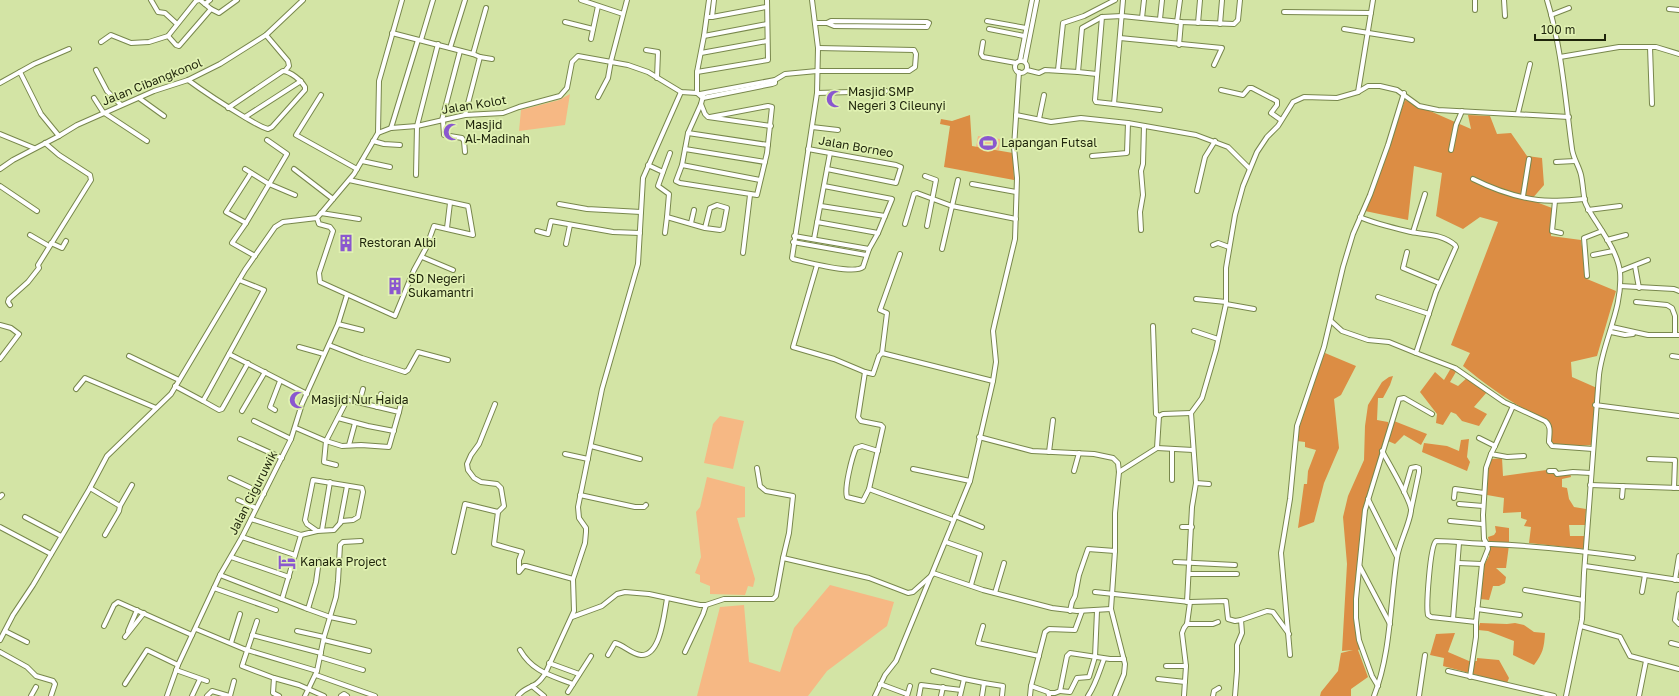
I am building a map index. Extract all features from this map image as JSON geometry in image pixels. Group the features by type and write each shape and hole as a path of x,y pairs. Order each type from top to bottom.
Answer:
{"street":[{"path":"151,0 158,12 166,13 177,24"},
{"path":"101,42 111,35 131,43 149,42 168,36 196,1 200,0 217,13 221,13 237,0"},
{"path":"205,4 210,0"},
{"name":"Jalan Cibangkonol","path":"0,169 34,148 59,136 77,124 154,91 188,80 220,64 266,35 303,0"},
{"path":"0,640 110,452 168,397 254,256 278,224 283,222 317,218 349,180 362,161 378,133 379,81 394,33 402,0"},
{"path":"391,128 433,0"},
{"path":"450,48 465,0"},
{"path":"581,0 623,14"},
{"path":"598,97 608,78 627,0"},
{"path":"709,0 709,18"},
{"path":"714,0 704,36 697,72 701,104 706,116 771,126"},
{"path":"697,72 768,60 767,0"},
{"path":"812,0 818,48 817,93 793,242 792,259 817,265 857,270 863,267 866,255 878,233 892,199 824,186"},
{"path":"1020,62 1032,0"},
{"path":"875,696 880,684 896,661 970,481 996,362 994,331 995,322 1012,257 1016,219 1014,147 1019,72 1015,67 1020,62 1037,0"},
{"path":"1114,104 1123,0"},
{"path":"1142,18 1144,0"},
{"path":"1160,19 1162,0"},
{"path":"1179,44 1180,0"},
{"path":"1198,23 1200,0"},
{"path":"1220,24 1222,0"},
{"path":"1078,72 1082,28 1102,17 1122,16 1179,22 1234,24 1237,22 1240,0"},
{"path":"1358,92 1373,0"},
{"path":"1475,0 1475,10"},
{"path":"1504,0 1504,16"},
{"path":"1547,0 1560,57 1569,117 1572,151 1581,175 1588,210 1607,240 1620,271 1617,310 1600,363 1590,485 1584,600 1581,626 1566,696"},
{"path":"1058,70 1063,23 1084,16 1112,1"},
{"path":"590,39 598,6"},
{"path":"709,18 766,7"},
{"path":"473,54 486,8"},
{"path":"1551,15 1569,8"},
{"path":"1669,8 1679,10"},
{"path":"168,36 176,45 179,46 211,9"},
{"path":"1284,12 1372,13"},
{"path":"1102,17 1095,102 1160,110"},
{"path":"815,23 834,26 927,27 929,23 831,21 826,24"},
{"path":"986,21 1026,28"},
{"path":"565,22 593,29"},
{"path":"704,36 767,24"},
{"path":"989,29 1024,36"},
{"path":"1344,29 1412,40"},
{"path":"394,33 492,59"},
{"path":"228,108 285,71 289,66 288,61 266,35"},
{"path":"1120,38 1222,48 1214,65"},
{"path":"701,54 767,41"},
{"path":"983,42 981,54 983,56 1020,62 1028,66 1027,70"},
{"path":"416,175 417,126 438,44"},
{"path":"1560,57 1619,47 1659,47 1679,54"},
{"path":"1650,47 1652,104"},
{"path":"518,696 525,689 540,681 545,674 572,617 574,608 574,579 585,543 586,532 586,528 577,514 580,495 602,389 638,264 643,178 681,92 701,95 775,80 785,74 817,71 909,71 915,66 916,54 914,50 818,48"},
{"path":"0,83 69,49"},
{"path":"646,50 658,52 657,78"},
{"path":"460,51 443,120 444,135 462,138 464,141 465,152"},
{"name":"Jalan Kolot","path":"378,133 391,128 417,126 464,115 503,113 560,96 567,88 572,62 578,56 611,61 638,68 681,92"},
{"path":"464,115 480,57"},
{"path":"1518,114 1530,64"},
{"path":"96,70 107,91 121,105"},
{"path":"1019,72 1023,73 1027,70 1039,74 1045,70 1058,70 1097,74"},
{"path":"188,80 228,108 267,129 271,128 305,90 305,87 301,81 285,71"},
{"path":"20,72 41,114 59,136"},
{"path":"245,118 301,81"},
{"path":"1184,696 1186,666 1182,633 1187,624 1192,508 1196,483 1192,413 1200,404 1218,339 1226,303 1226,268 1239,198 1249,168 1262,144 1293,102 1300,98 1337,98 1358,92 1368,86 1374,85 1404,93 1415,104 1424,108 1569,117"},
{"path":"1221,90 1243,95 1249,88 1252,88 1276,101 1277,105 1271,113 1281,120"},
{"path":"817,93 886,91"},
{"path":"1290,655 1281,553 1290,499 1297,426 1324,347 1343,267 1360,217 1370,195 1388,145 1404,93"},
{"path":"321,95 296,135 357,168"},
{"path":"1039,119 1044,95"},
{"path":"94,98 104,112 147,141"},
{"path":"139,98 164,116"},
{"path":"701,104 688,133 682,165 676,179 678,182 750,195 758,194 768,145 772,108 770,106 710,117"},
{"path":"1451,150 1456,125 1462,111"},
{"path":"1016,115 1055,122 1081,118 1128,123 1196,135 1215,141 1232,149 1249,168"},
{"path":"1092,156 1127,153 1128,123"},
{"path":"1142,230 1140,207 1143,195 1141,171 1143,164 1144,126"},
{"path":"812,127 838,130"},
{"path":"688,133 768,145"},
{"path":"0,134 34,148"},
{"path":"254,256 232,243 288,154 267,140"},
{"path":"373,141 386,145 400,145"},
{"path":"1197,191 1204,157 1215,141"},
{"path":"10,305 8,302 9,299 31,278 39,268 38,265 91,177 59,155 45,143"},
{"path":"686,149 765,162"},
{"name":"Jalan Borneo","path":"808,149 900,166 896,183 827,169"},
{"path":"665,233 669,194 658,186 670,153"},
{"path":"814,239 830,153"},
{"path":"1523,196 1529,159"},
{"path":"362,161 390,167"},
{"path":"1556,162 1575,161"},
{"path":"648,164 663,172"},
{"path":"682,165 760,180"},
{"path":"244,169 269,184 296,195"},
{"path":"294,169 333,199"},
{"path":"246,223 226,212 251,173"},
{"path":"925,176 936,180 927,226"},
{"path":"317,218 320,224 330,227 333,231 319,273 319,281 395,316 414,270 422,257 434,226 473,235 468,206 349,180"},
{"path":"942,249 958,180"},
{"path":"1473,180 1494,189 1536,200 1555,201 1585,199"},
{"path":"972,184 1016,192"},
{"path":"0,186 37,211"},
{"path":"905,224 915,193 952,206 1016,219"},
{"path":"1413,232 1426,194"},
{"path":"743,253 750,195"},
{"path":"1555,201 1552,231 1561,233"},
{"path":"447,228 450,203"},
{"path":"559,204 587,209 641,212"},
{"path":"667,217 705,228 720,230 723,229 727,208 717,205 710,208 705,228"},
{"path":"821,206 885,216"},
{"path":"1588,210 1620,206"},
{"path":"691,223 694,210"},
{"path":"321,213 359,219"},
{"path":"1360,217 1372,222 1413,232 1440,236 1456,247 1439,283 1416,354"},
{"path":"537,232 548,234 551,221 613,232 640,233"},
{"path":"817,222 878,233"},
{"path":"566,244 570,224"},
{"path":"1587,276 1584,238 1602,232"},
{"path":"1607,240 1626,235"},
{"path":"30,236 50,245 62,248 66,241"},
{"path":"794,236 869,249"},
{"path":"793,242 866,255"},
{"path":"1213,245 1218,243 1229,247"},
{"path":"1407,252 1403,268 1439,283"},
{"path":"1593,255 1613,252"},
{"path":"817,265 793,346 840,360 865,372 873,374 879,356 882,353 887,313 880,310 900,254"},
{"path":"422,257 453,270"},
{"path":"1620,271 1648,260"},
{"path":"1635,266 1639,288"},
{"path":"203,401 264,290 239,280"},
{"path":"1620,286 1674,289 1679,291"},
{"name":"Jalan Ciguruwik","path":"167,696 178,665 220,575 242,537 296,428 307,394 338,324 347,295"},
{"path":"1378,297 1429,314"},
{"path":"1196,299 1254,309"},
{"path":"1611,329 1624,335 1636,333 1658,336 1677,335 1675,316 1672,308 1667,305 1636,302"},
{"path":"1331,321 1342,331 1368,340 1389,342 1416,354 1455,368 1489,393 1548,423 1550,431 1549,442 1552,446 1593,448"},
{"path":"338,324 362,330"},
{"path":"0,325 11,328 19,334 1,357"},
{"path":"1152,326 1156,414 1158,416 1157,448"},
{"path":"1194,331 1218,339"},
{"path":"299,346 324,354"},
{"path":"329,346 405,372 408,370 418,352 448,360"},
{"path":"882,353 993,381"},
{"path":"229,354 307,394"},
{"path":"129,356 179,380"},
{"path":"1672,356 1679,357"},
{"path":"176,386 219,410 222,409 248,363"},
{"path":"242,411 265,372"},
{"path":"865,372 858,417 861,421 883,426 878,451 865,499 862,501 848,498 846,495 856,448 862,446 878,451"},
{"path":"76,388 85,378 156,408"},
{"path":"275,410 270,407 280,381"},
{"path":"358,402 363,389"},
{"path":"377,407 381,394"},
{"path":"1378,686 1363,653 1357,630 1356,599 1364,520 1368,498 1397,404 1401,398 1432,414"},
{"path":"336,465 324,462 326,441 347,401 358,402 399,412"},
{"path":"296,428 342,446 389,447 401,403"},
{"path":"495,404 479,444 471,455 467,464 468,470 474,478 481,482 495,483 499,486 504,506 498,512 494,544 522,552 519,560 518,572 526,566 574,579"},
{"path":"1596,405 1679,416"},
{"path":"1489,544 1484,539 1482,524 1486,468 1513,406"},
{"path":"1158,416 1163,414 1192,413"},
{"path":"338,418 394,431"},
{"path":"1049,452 1053,420"},
{"path":"254,421 291,439"},
{"path":"349,445 355,423"},
{"path":"979,437 1032,451 1079,453 1113,458 1118,463 1119,472 1115,513 1115,551 1111,609 1124,659 1125,669 1115,696"},
{"path":"1479,438 1495,446"},
{"path":"240,439 282,458"},
{"path":"591,446 640,459"},
{"path":"1119,472 1157,448 1193,450"},
{"path":"1172,449 1172,480"},
{"path":"1382,451 1404,493 1411,510"},
{"path":"1074,471 1079,453"},
{"path":"565,454 588,459"},
{"path":"1491,454 1507,457 1524,456"},
{"path":"1590,485 1676,488 1677,468 1674,460 1649,459"},
{"path":"572,617 602,606 618,594 625,592 649,594 696,605 706,605 724,599 774,599 776,596 789,533 793,496 766,491 760,486 757,468"},
{"path":"1374,696 1378,686 1390,624 1397,557 1411,510 1419,468 1410,468 1404,493"},
{"path":"913,469 970,481"},
{"path":"1549,471 1555,471 1557,474 1573,472 1591,473"},
{"path":"230,478 264,494"},
{"path":"319,530 307,524 305,520 312,481 314,479 362,488 359,515 355,520 340,523"},
{"path":"319,530 330,482"},
{"path":"1196,483 1209,484"},
{"path":"105,535 132,485"},
{"path":"251,519 302,535 319,530 336,529 340,523 347,486"},
{"path":"1622,497 1623,486"},
{"path":"90,488 120,506"},
{"path":"868,489 982,527"},
{"path":"1454,498 1456,489 1484,493"},
{"path":"580,495 635,507 644,507 646,505"},
{"path":"1368,498 1397,557"},
{"path":"238,500 256,508"},
{"path":"454,552 465,504 498,512"},
{"path":"1459,504 1483,506"},
{"path":"24,517 61,536"},
{"path":"1450,521 1482,524"},
{"path":"0,527 51,554"},
{"path":"1182,527 1192,527"},
{"path":"282,599 302,535"},
{"path":"242,537 295,555"},
{"path":"305,696 317,673 320,655 338,588 340,545 343,542 361,541"},
{"path":"946,542 980,554 971,585"},
{"path":"1476,622 1434,618 1428,616 1434,542 1489,544 1586,551 1632,558"},
{"path":"1453,620 1459,543"},
{"path":"1470,677 1476,637 1477,609 1482,564 1489,544"},
{"path":"1070,611 1076,592 1078,575 1088,549 1115,551"},
{"path":"1585,566 1677,580 1679,556"},
{"path":"231,557 289,577"},
{"path":"783,558 868,578 908,593 913,592 932,574"},
{"path":"308,609 316,582 319,560"},
{"path":"1175,562 1235,565"},
{"path":"995,593 1004,563"},
{"path":"1458,563 1482,564"},
{"path":"1360,566 1390,624"},
{"path":"932,574 1052,608 1070,611 1097,611 1111,609"},
{"path":"1189,574 1237,574"},
{"path":"220,575 330,617 354,622"},
{"path":"1642,592 1645,575"},
{"path":"214,588 276,610"},
{"path":"1525,590 1584,600"},
{"path":"1095,592 1188,602 1224,600 1226,602 1228,619 1235,621 1267,611 1273,612 1289,635"},
{"path":"1679,594 1675,620 1679,624"},
{"path":"608,655 615,643 640,655 646,654 653,649 658,642 667,598"},
{"path":"104,626 116,603 122,603 192,635"},
{"path":"685,652 706,605"},
{"path":"1477,609 1520,614"},
{"path":"137,610 125,637 144,613"},
{"path":"1030,696 1031,686 1047,630 1075,630 1082,611"},
{"path":"1031,686 1049,695 1060,691 1070,692 1077,678 1088,678 1095,657 1097,611"},
{"path":"231,643 240,614"},
{"path":"1235,696 1237,645 1242,633 1241,620"},
{"path":"257,621 242,666 324,696"},
{"path":"1187,624 1213,624 1218,622"},
{"path":"983,626 978,643 1039,656"},
{"path":"1581,626 1620,637 1629,655 1679,669"},
{"path":"196,629 248,650 317,673 375,696"},
{"path":"297,630 369,651"},
{"path":"5,631 27,642"},
{"path":"252,635 320,655 363,670"},
{"path":"1671,643 1679,645"},
{"path":"125,684 147,650 178,665"},
{"path":"520,650 528,663 545,674 573,684"},
{"path":"0,652 27,667 36,676 54,682 51,696"},
{"path":"1060,691 1068,654 1072,653 1104,659 1124,659"},
{"path":"1419,696 1425,655"},
{"path":"568,692 591,656"},
{"path":"1088,696 1097,681 1104,659"},
{"path":"1639,696 1646,661"},
{"path":"550,663 579,674"},
{"path":"1166,666 1186,666"},
{"path":"176,670 207,681"},
{"path":"933,671 964,679 1003,686 1002,696"},
{"path":"1448,672 1554,696"},
{"path":"274,678 273,692 279,696"},
{"path":"192,696 200,679"},
{"path":"960,696 964,679"},
{"path":"1158,679 1185,682"},
{"path":"207,696 212,692 229,696 234,681"},
{"path":"982,696 984,682"},
{"path":"880,684 907,695 910,686"},
{"path":"919,696 921,684 961,690"},
{"path":"532,686 544,696"},
{"path":"30,696 36,687"},
{"path":"941,696 943,687"},
{"path":"1213,696 1214,691 1219,688"},
{"path":"341,696 344,694 347,696"}],"shaded area":[{"path":"570,94 565,125 519,131 521,110 559,100"},
{"path":"1405,100 1471,129 1468,115 1490,116 1497,134 1511,133 1527,156 1542,158 1544,185 1531,200 1552,208 1551,236 1581,240 1587,279 1616,291 1597,356 1571,362 1572,377 1597,388 1593,445 1555,447 1549,442 1550,431 1545,420 1513,402 1473,374 1463,366 1470,353 1451,345 1498,222 1480,217 1463,229 1436,216 1442,173 1414,166 1408,220 1365,211"},
{"path":"970,115 972,146 1013,153 1014,180 944,167 950,126 940,124 941,119 952,121"},
{"name":"Lapangan Futsal","path":"978,136 1000,139 999,150 976,147"},
{"path":"1325,353 1356,366 1341,395 1334,399 1339,448 1324,483 1314,522 1298,528 1304,484 1307,484 1308,471 1316,450 1305,447 1305,442 1297,441 1298,421"},
{"path":"1451,368 1457,370 1450,382 1458,386 1468,377 1487,392 1474,407 1487,414 1479,426 1462,421 1456,414 1451,412 1443,425 1436,423 1437,414 1420,392 1435,372 1444,380"},
{"path":"1393,376 1383,398 1378,398 1377,420 1388,422 1389,430 1364,520 1357,583 1356,634 1360,649 1358,650 1368,677 1351,689 1351,696 1320,696 1321,692 1338,671 1341,653 1353,650 1342,651 1347,564 1343,517 1348,496 1364,460 1365,426 1368,405 1382,382"},
{"path":"720,416 744,421 733,469 704,463 713,424"},
{"path":"1394,421 1427,434 1421,445 1404,435 1395,444 1388,441"},
{"path":"1469,439 1467,457 1470,462 1467,471 1422,452 1424,443 1447,446 1459,451 1461,440"},
{"path":"1502,458 1503,476 1554,469 1557,475 1570,473 1571,477 1562,479 1562,487 1567,488 1569,499 1574,507 1586,509 1585,525 1569,525 1570,536 1585,536 1584,549 1529,543 1531,527 1524,526 1527,520 1521,518 1521,512 1503,513 1504,498 1487,495 1488,468 1492,459"},
{"path":"707,477 745,487 745,517 737,518 755,579 753,587 748,586 745,595 710,594 710,586 700,582 700,575 695,573 701,557 696,512 700,507"},
{"path":"1495,526 1509,528 1509,542 1489,542 1488,537 1494,535 1496,532"},
{"path":"1509,545 1506,568 1496,568 1506,577 1505,583 1499,586 1493,586 1489,600 1480,599 1484,565 1489,556 1489,547"},
{"path":"830,585 894,602 887,626 827,671 808,696 697,696 720,607 744,605 749,662 780,672 794,628"},
{"path":"1480,623 1515,623 1524,625 1534,632 1545,633 1541,654 1534,665 1513,655 1514,641 1488,631 1478,630"},
{"path":"1455,633 1448,652 1469,661 1477,661 1477,658 1499,660 1509,678 1507,683 1443,666 1444,658 1430,655 1436,634"}],"place":[{"name":"Masjid SMP Negeri 3 Cileunyi","path":"835,99"},
{"name":"Masjid Al-Madinah","path":"452,132"},
{"name":"Lapangan Futsal","path":"988,143"},
{"name":"Restoran Albi","path":"346,243"},
{"name":"SD Negeri Sukamantri","path":"395,286"},
{"name":"Masjid Nur Haida","path":"298,400"},
{"name":"Kanaka Project","path":"287,562"}]}
